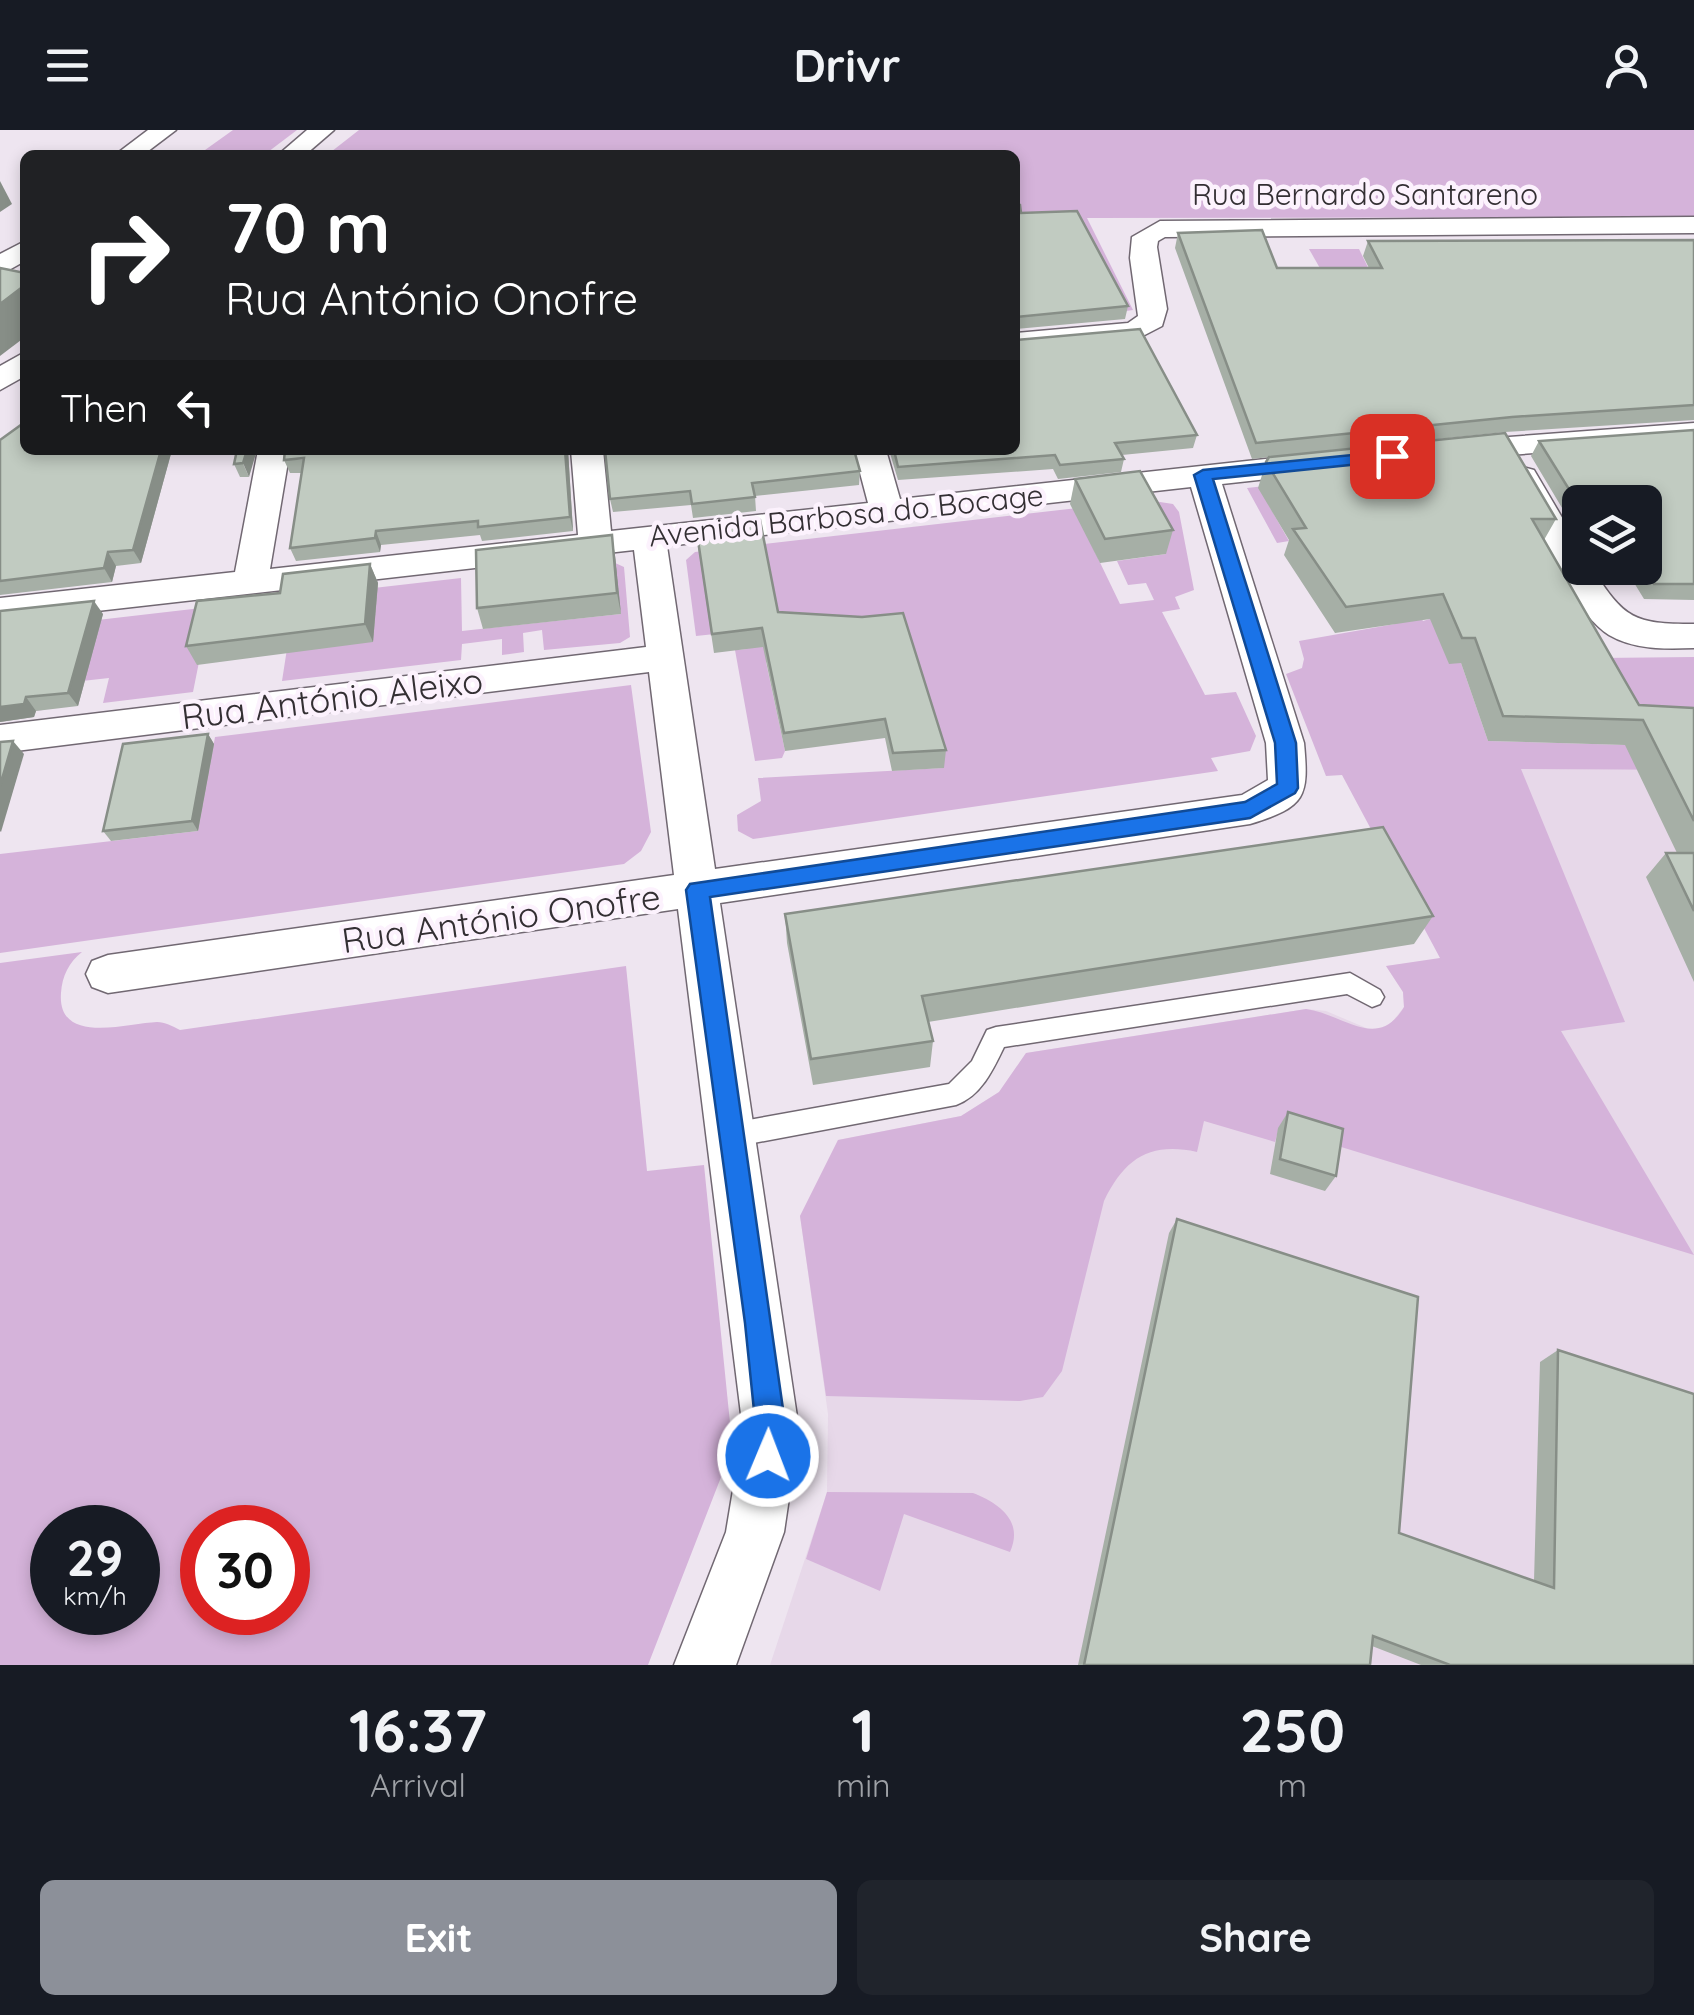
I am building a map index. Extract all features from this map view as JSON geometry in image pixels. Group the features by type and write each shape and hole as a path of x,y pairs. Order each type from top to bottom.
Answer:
{"street":[{"path":"296,150 322,130"},
{"path":"137,150 173,131"},
{"name":"Rua Bernardo Santareno","path":"1020,342 1136,331 1152,320 1155,304 1142,251 1145,237 1160,228 1694,225"},
{"path":"0,266 18,236"},
{"path":"0,380 20,365"},
{"path":"1430,452 1694,432"},
{"path":"1505,445 1600,608 1621,627 1657,636 1694,636"},
{"path":"250,582 273,455"},
{"path":"587,455 595,543"},
{"path":"871,455 886,510"},
{"name":"Avenida Barbosa do Bocage","path":"0,610 1354,460"},
{"name":"Rua António Onofre","path":"108,974 1250,809 1288,788 1285,743 1203,475"},
{"path":"650,537 663,658 771,1430 755,1532 706,1665"},
{"name":"Rua António Aleixo","path":"0,738 663,658"}],"lane":[{"path":"732,1135 956,1094 980,1069 996,1038 1350,983 1372,997"}],"shaded area":[{"path":"233,130 297,130 271,150 205,150"},
{"path":"359,130 1694,130 1694,217 1087,218 1133,310 1050,322 1020,233 1020,150 333,150"},
{"path":"1309,249 1359,249 1384,300 1341,305"},
{"path":"1361,476 1394,576 1423,621 1433,618 1449,663 1461,663 1488,741 1694,747 1694,770 1521,769 1625,1022 1561,1031 1694,1255 1279,1128 1275,1142 1204,1121 1197,1152 1152,1152 1130,1164 1112,1186 1104,1201 1062,1371 1043,1397 1020,1401 826,1396 800,1216 838,1140 961,1116 999,1092 1026,1053 1306,1009 1359,1027 1383,1027 1404,1007 1403,992 1386,966 1440,958 1342,775 1326,776 1286,674 1302,668 1299,641 1395,624 1268,504 1289,541 1277,543 1247,488"},
{"path":"1147,500 1173,504 1179,512 1194,590 1175,597 1180,609 1162,612 1205,695 1236,692 1256,736 1250,751 1211,758 1218,771 753,839 738,831 737,815 761,801 758,778 943,768 766,662 785,751 782,758 755,761 735,650 747,649 743,631 696,636 686,560 695,552","holes":["1079,519 1166,554 1117,561 1128,585 1146,583 1154,600 1120,604"]},
{"path":"613,562 624,567 630,637 620,643 544,650 542,630 523,633 524,652 502,655 502,639 462,644 461,660 282,681 295,597 461,578 462,631 621,614"},
{"path":"210,607 193,692 103,703 109,678 82,681 48,694 43,710 9,714 37,627"},
{"path":"1694,657 1694,738 1642,731 1600,658"},
{"path":"631,685 651,832 641,851 624,864 0,953 0,854 198,831 215,737"},
{"path":"1407,768 1694,770 1694,1665 770,1665 827,1492 828,1414 800,1216 838,1140 961,1116 999,1092 1026,1053 1306,1009 1326,1011 1371,1030 1388,1027 1404,1007 1403,992 1386,966 1441,959"},
{"path":"82,952 70,965 62,987 63,1010 70,1020 97,1028 160,1022 180,1030 626,966 647,1171 704,1165 730,1423 723,1472 648,1665 0,1665 0,963"},
{"path":"827,1492 973,1493 1000,1508 1011,1522 1014,1531 1010,1552 904,1514 880,1591 806,1559"}],"building":[{"path":"1020,205 1021,213 1077,211 1128,306 1020,317"},
{"path":"1262,230 1277,268 1382,268 1368,241 1694,240 1694,405 1512,417 1256,443 1178,233"},
{"path":"0,268 20,272 20,289 0,304"},
{"path":"1140,329 1197,435 1115,443 1124,459 1060,465 1055,455 898,467 895,455 1020,455 1020,340"},
{"path":"20,426 20,455 160,455 133,550 108,552 104,568 0,581 0,440"},
{"path":"1694,430 1694,584 1662,584 1662,485 1566,485 1539,441"},
{"path":"1505,433 1556,519 1532,519 1562,571 1562,585 1570,585 1639,705 1694,708 1694,821 1643,720 1503,716 1475,638 1462,638 1443,594 1346,607 1293,529 1306,528 1266,462 1269,457"},
{"path":"236,455 245,455 243,463 234,464"},
{"path":"284,455 565,455 570,517 478,527 478,521 376,531 375,538 290,548 304,458 284,460"},
{"path":"606,455 855,455 860,471 752,483 755,497 692,504 690,491 610,499"},
{"path":"1140,471 1173,530 1105,539 1075,479"},
{"path":"760,520 778,612 862,617 903,613 946,750 893,753 885,719 784,733 762,628 712,634 696,527"},
{"path":"612,535 617,593 477,608 476,550"},
{"path":"370,564 365,624 186,646 197,601 280,593 283,574"},
{"path":"94,601 68,693 26,697 24,704 0,707 0,611"},
{"path":"208,734 192,821 103,831 123,744"},
{"path":"13,741 0,786 0,742"},
{"path":"1383,827 1433,916 922,996 933,1041 811,1059 785,914"},
{"path":"1666,853 1694,853 1694,911"},
{"path":"1288,1112 1343,1129 1336,1176 1280,1159"},
{"path":"1177,1219 1418,1297 1399,1533 1554,1588 1558,1350 1694,1394 1694,1665 1450,1665 1373,1636 1370,1665 1084,1665"}],"route":[{"path":"768,1456 771,1430 759,1323 698,890 1250,809 1288,788 1285,743 1203,475 1392,456"}]}
